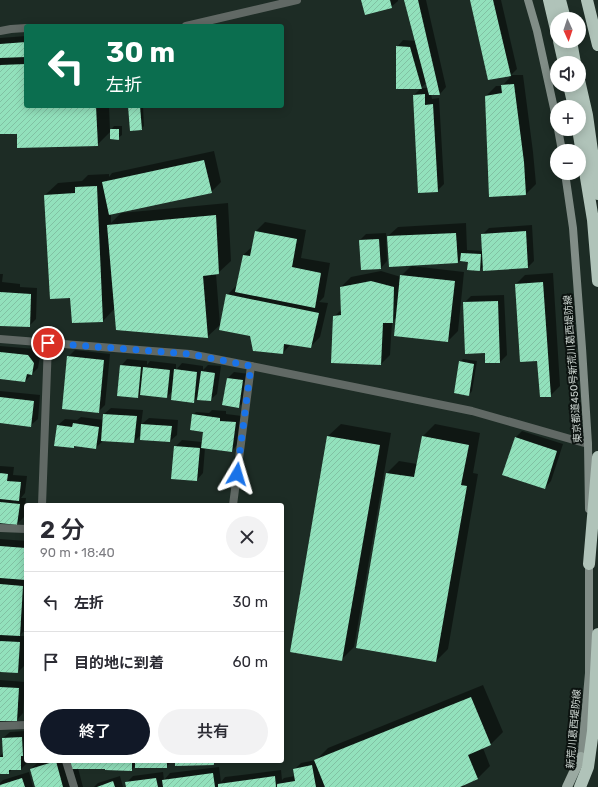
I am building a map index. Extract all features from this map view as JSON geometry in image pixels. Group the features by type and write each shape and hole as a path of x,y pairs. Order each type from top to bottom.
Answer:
{"highway":[{"path":"549,0 552,12"},
{"path":"560,0 563,12"},
{"path":"587,0 598,44"},
{"path":"582,92 587,115 598,194"},
{"path":"579,136 593,220 598,281"},
{"path":"589,564 598,457"},
{"path":"580,787 588,767 593,732 598,634"}],"main road":[{"path":"528,0 537,31 552,100"},
{"name":"東京都道450号新荒川葛西堤防線","path":"566,180 573,228 588,444 589,564"},
{"name":"新荒川葛西堤防線","path":"580,787 581,757 589,673 589,564"},
{"name":"新荒川葛西堤防線","path":"589,673 598,728"},
{"path":"567,787 581,757"}],"street":[{"path":"195,24 297,0"},
{"path":"0,31 24,28"},
{"path":"0,339 190,354 472,411 588,444"},
{"path":"42,503 48,343"},
{"path":"233,503 251,366"},
{"path":"0,528 24,530"},
{"path":"0,726 24,725"},
{"path":"67,763 74,787"}],"building":[{"path":"361,0 390,0 392,8 365,15"},
{"path":"404,0 418,0 440,95 429,95"},
{"path":"470,0 493,0 511,76 488,80"},
{"path":"24,42 24,57 0,58 0,44"},
{"path":"396,46 410,47 422,89 396,89"},
{"path":"24,64 24,108 96,108 98,146 17,148 17,134 0,134 0,65"},
{"path":"514,84 524,162 526,195 489,197 485,96 502,93 501,85"},
{"path":"425,94 425,105 433,104 438,192 418,193 413,95"},
{"path":"128,108 140,108 142,130 130,131"},
{"path":"110,129 119,129 119,140 110,139"},
{"path":"204,160 212,193 109,215 102,182"},
{"path":"97,186 103,322 72,323 70,298 50,299 44,195 75,193 75,187"},
{"path":"216,215 219,274 203,276 208,338 116,330 107,225"},
{"path":"255,231 297,239 292,267 321,273 315,308 235,292 243,255 250,256"},
{"path":"526,231 528,268 483,271 481,234"},
{"path":"456,233 458,263 389,267 387,236"},
{"path":"379,239 381,269 361,270 359,240"},
{"path":"461,253 481,254 480,271 467,270 468,262 460,261"},
{"path":"400,275 455,281 448,342 394,336"},
{"path":"371,281 394,287 393,323 383,323 381,365 331,363 333,316 341,315 340,287"},
{"path":"543,282 551,397 540,397 537,361 520,362 515,284"},
{"path":"0,292 31,294 30,327 0,326"},
{"path":"226,294 319,313 311,348 284,344 283,354 253,351 250,336 219,330"},
{"path":"498,301 500,363 485,363 485,353 465,354 463,302"},
{"path":"0,352 28,355 34,363 32,375 27,374 25,382 0,379"},
{"path":"67,356 104,360 99,413 62,409"},
{"path":"459,361 474,364 469,396 454,393"},
{"path":"120,365 141,367 138,398 117,396"},
{"path":"143,367 170,370 167,398 140,395"},
{"path":"174,369 197,372 194,403 171,400"},
{"path":"201,371 215,373 211,401 197,400"},
{"path":"227,378 243,380 239,408 222,405"},
{"path":"0,397 34,401 31,427 0,423"},
{"path":"103,414 137,416 134,443 101,441"},
{"path":"192,414 220,418 220,421 236,422 232,452 201,448 203,432 190,430"},
{"path":"73,423 99,427 96,449 74,446 74,448 54,446 57,425 72,427"},
{"path":"141,424 172,426 170,442 140,440"},
{"path":"327,436 380,445 342,661 290,652"},
{"path":"422,436 469,445 461,485 467,486 436,662 356,648 386,473 414,477"},
{"path":"515,437 557,451 545,489 502,475"},
{"path":"174,446 200,448 197,481 171,479"},
{"path":"0,473 8,474 7,481 21,482 19,501 0,499"},
{"path":"0,502 20,504 17,525 0,523"},
{"path":"0,546 24,548 24,580 0,578"},
{"path":"0,584 23,586 20,636 0,635"},
{"path":"0,641 20,642 18,673 0,672"},
{"path":"0,687 19,688 17,721 0,721"},
{"path":"471,697 491,745 468,755 478,779 460,787 325,787 314,760"},
{"path":"22,737 23,756 21,756 21,770 9,770 9,774 0,774 0,757 3,757 2,738"},
{"path":"50,763 57,763 63,787 35,787 30,769"},
{"path":"71,763 132,763 132,771 71,769"},
{"path":"135,763 167,763 167,768 135,768"},
{"path":"175,763 214,763 214,765 175,766"},
{"path":"312,765 316,787 277,787 277,784 295,781 293,769"},
{"path":"213,773 215,787 163,787 162,780"},
{"path":"275,776 276,787 218,787 218,784"},
{"path":"22,778 25,787 0,787 0,785"},
{"path":"156,778 158,787 126,787 125,782"},
{"path":"113,781 115,787 97,787"}],"route":[{"path":"48,343 190,354 251,366 237,474"}]}
